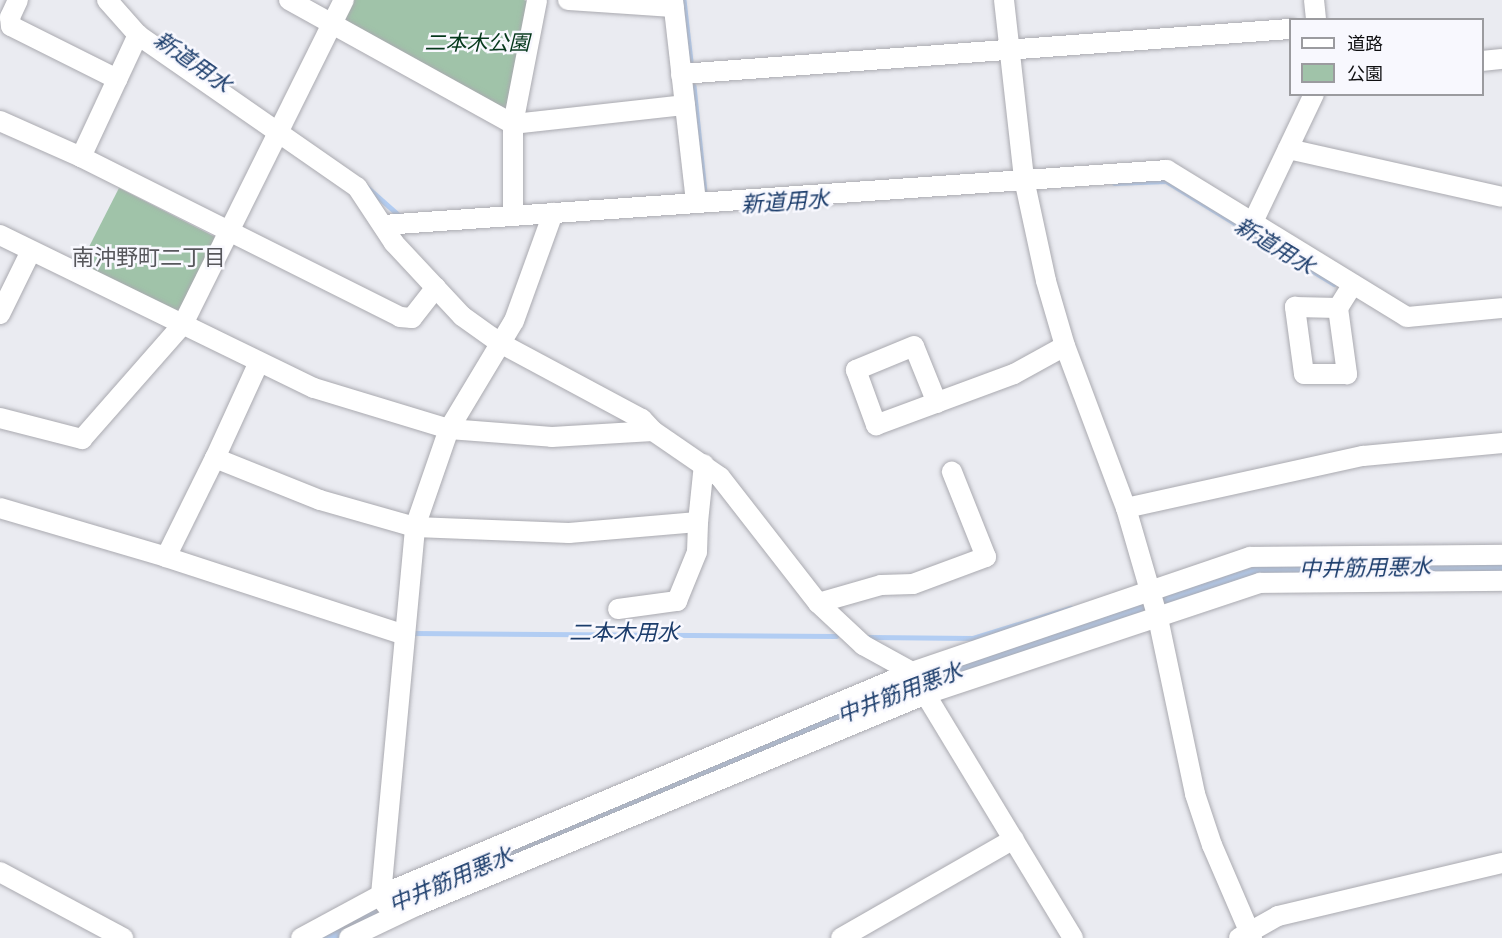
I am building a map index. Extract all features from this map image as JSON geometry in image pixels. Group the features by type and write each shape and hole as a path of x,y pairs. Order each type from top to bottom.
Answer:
{"street":[{"path":"18,0 10,17 11,26 117,79"},
{"path":"107,0 138,35 357,187 394,243 462,316 500,343 642,419 652,431 704,464 720,477 818,603 864,645 912,672 1073,938"},
{"path":"289,0 513,124 685,105"},
{"path":"0,418 82,440 183,324 344,0"},
{"path":"513,216 509,178 513,124 537,0"},
{"path":"568,0 673,4 696,201"},
{"path":"1004,0 1024,179 1047,281 1065,346 1126,508 1154,605 1195,794 1247,936 1278,916 1502,863"},
{"path":"1314,0 1316,18"},
{"path":"681,74 1289,29"},
{"path":"81,157 138,35"},
{"path":"1484,61 1502,59"},
{"path":"1254,222 1313,96"},
{"path":"0,121 81,157 400,317 412,318 436,287"},
{"path":"1288,149 1502,197"},
{"path":"383,225 696,201 1167,170 1254,222 1347,294 1407,317 1502,308"},
{"path":"392,918 381,896 415,527 449,429 514,321 553,213"},
{"path":"0,235 314,388 449,429 552,437 652,431"},
{"path":"0,314 31,251"},
{"path":"937,403 914,346 856,370 876,425 937,403 1014,374 1065,346"},
{"path":"166,557 259,362"},
{"path":"1126,508 1363,456 1502,443"},
{"path":"215,458 320,500 415,527 569,533 698,520"},
{"path":"618,609 677,601 697,552 704,464"},
{"path":"818,603 881,585 913,584 986,557 952,472"},
{"path":"0,508 166,557 405,635"},
{"path":"349,938 926,694 1154,605 1250,557 1270,555 1502,555"},
{"path":"301,938 381,896 912,672 1154,605 1260,583 1502,580"},
{"path":"841,938 1014,839"},
{"path":"0,872 123,938"}],"green space":[{"name":"二本木公園","path":"354,0 524,0 530,3 507,110 344,21"},
{"path":"119,188 221,240 182,316 80,265"}],"waterway":[{"path":"684,0 691,61"},
{"path":"694,86 705,193"},
{"name":"新道用水","path":"1114,183 1166,181 1334,284"},
{"name":"新道用水","path":"366,186 400,216"},
{"name":"中井筋用悪水","path":"481,869 929,680 1265,570 1502,567"},
{"name":"二本木用水","path":"869,637 973,638 1070,608"},
{"name":"二本木用水","path":"412,633 836,636"},
{"name":"中井筋用悪水","path":"327,938 370,915 420,894"}],"district":[{"name":"南沖野町二丁目","path":"149,259"}]}
